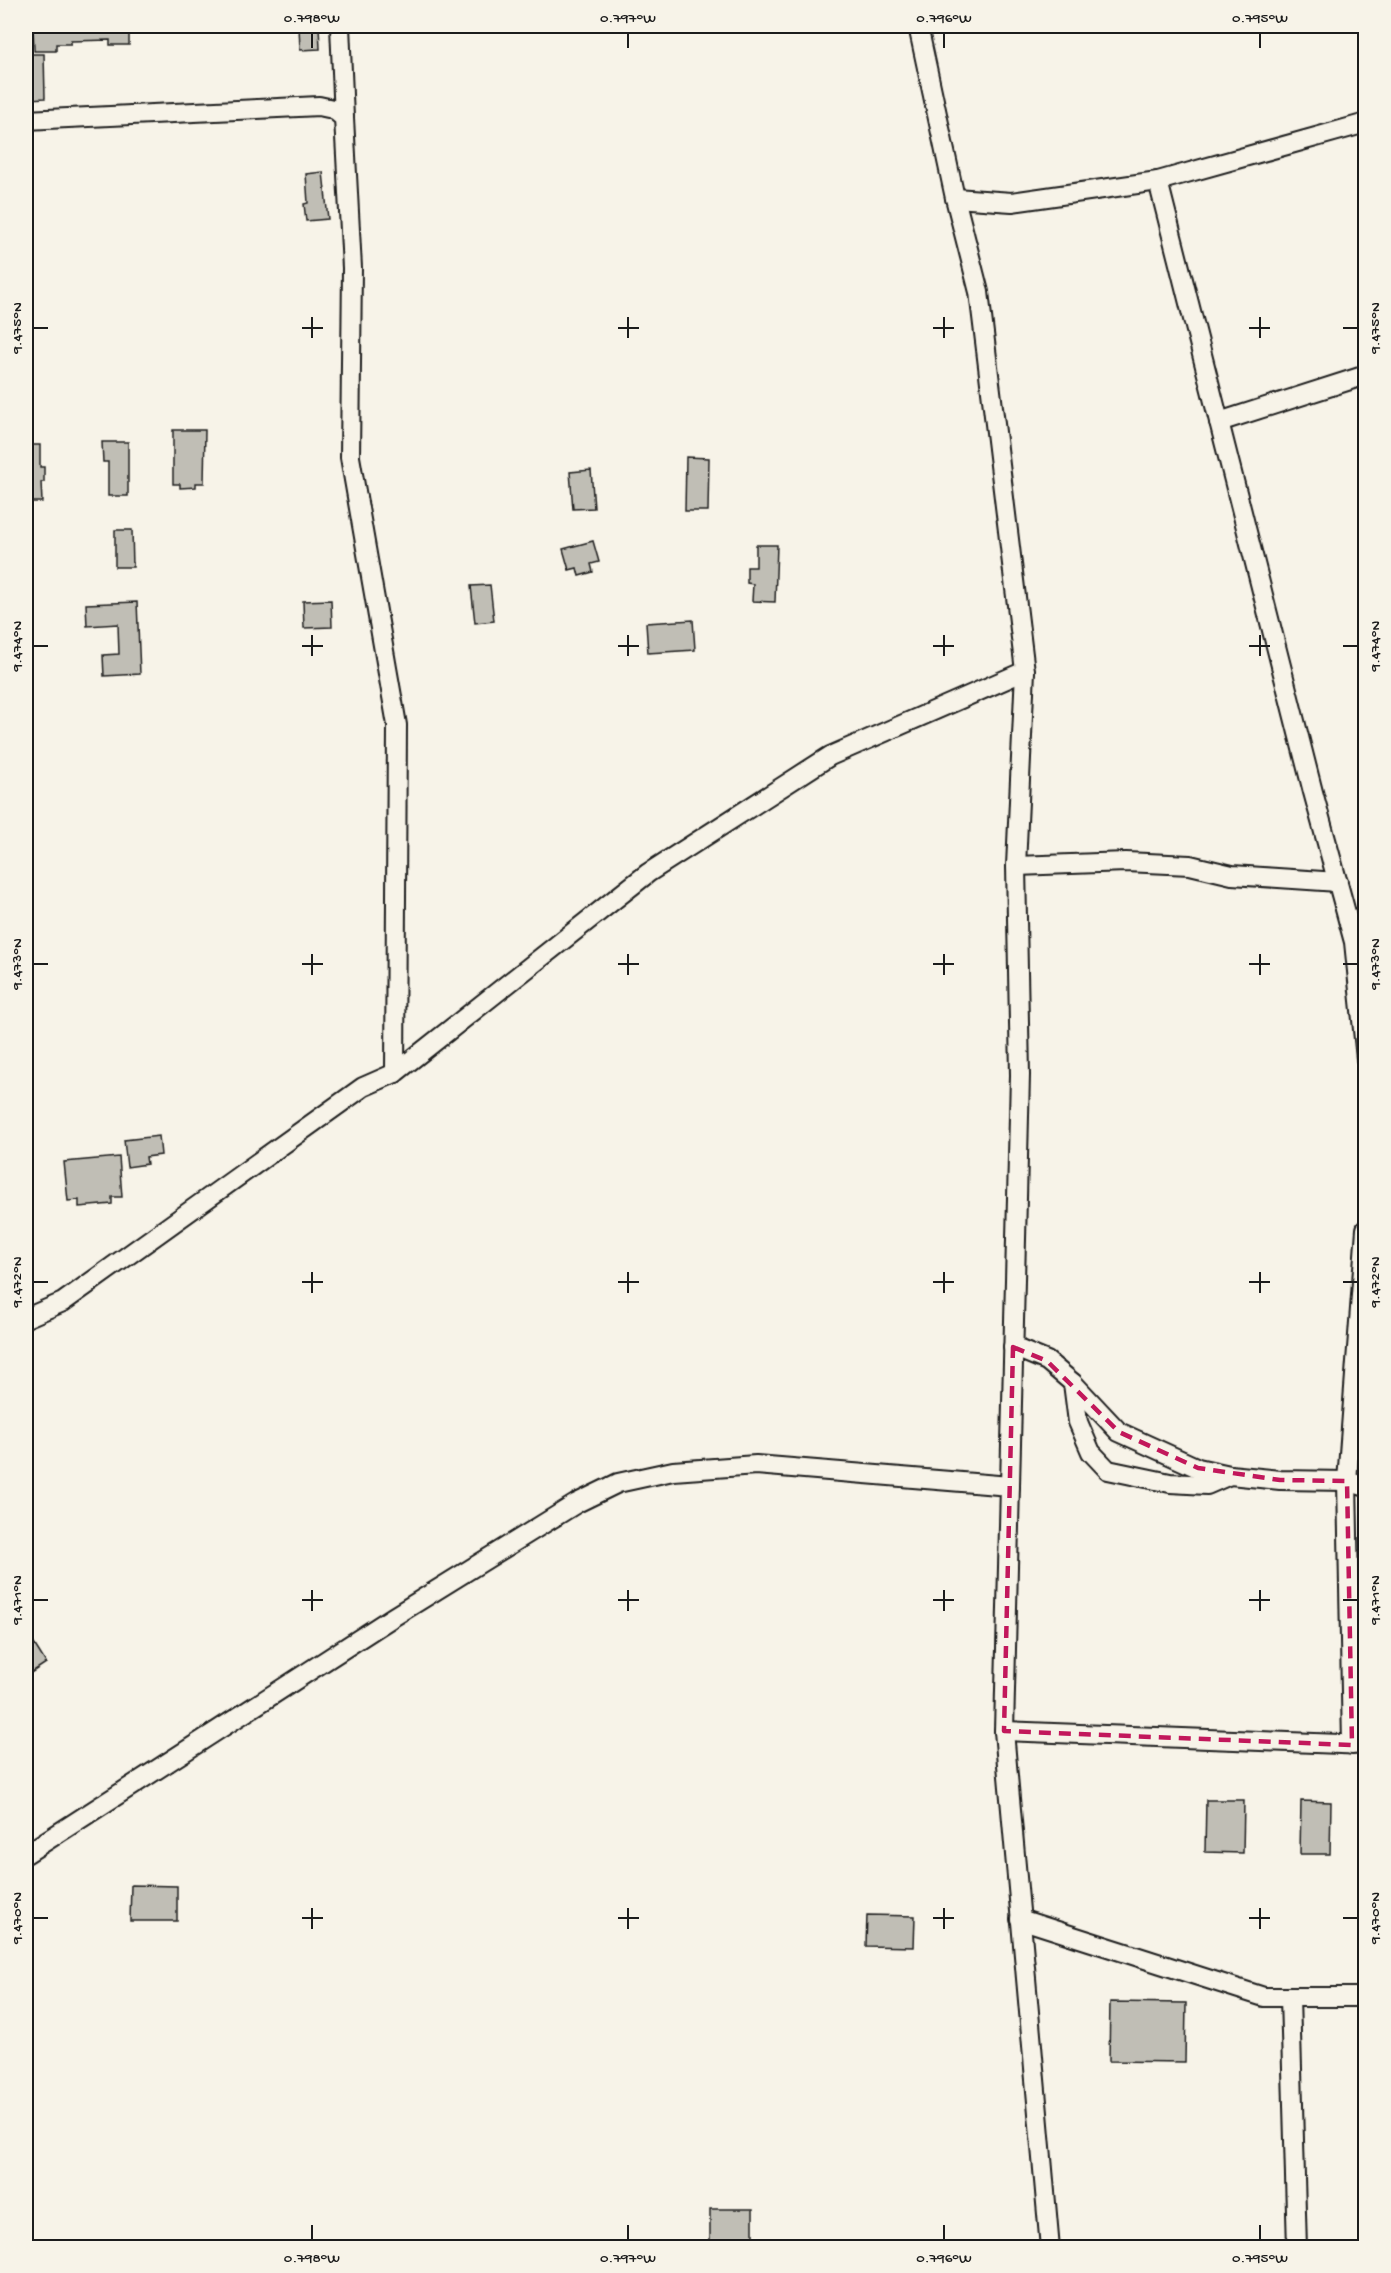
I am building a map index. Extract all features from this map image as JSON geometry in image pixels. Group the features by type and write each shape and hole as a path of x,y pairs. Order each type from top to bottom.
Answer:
{"street":[{"path":"340,26 352,268 350,457 397,725 395,1073"},
{"path":"918,26 955,198 979,292 1025,671 1016,866 1020,1075 1004,1731 1050,2247"},
{"path":"26,120 319,106 333,109 344,118"},
{"path":"955,198 1012,202 1158,181 1365,123"},
{"path":"1158,181 1354,942 1365,1059"},
{"path":"1219,422 1365,375"},
{"path":"26,1318 63,1302 363,1087 395,1073 648,873 830,756 1025,671"},
{"path":"1016,866 1126,862 1190,865 1232,875 1338,882"},
{"path":"1004,1731 1359,1745 1347,1480 1365,1229"},
{"path":"1013,1347 1047,1361 1073,1383 1119,1432 1198,1468 1230,1475 1280,1480 1347,1480 1365,1487"},
{"path":"1073,1383 1078,1422 1091,1452 1108,1470 1170,1483 1207,1485 1230,1475"},
{"path":"26,1854 393,1617 577,1503 618,1483 673,1471 756,1465 1010,1486"},
{"path":"1020,1918 1264,1997 1365,1997"},
{"path":"1290,1997 1297,2247"}],"highlighted area":[{"path":"1013,1347 1047,1361 1119,1432 1198,1468 1280,1480 1347,1481 1352,1745 1004,1731"}],"building":[{"path":"33,26 129,26 129,45 110,45 110,40 71,41 71,44 56,44 56,51 34,51"},
{"path":"299,26 319,26 320,49 300,50"},
{"path":"29,54 44,54 45,98 30,99"},
{"path":"323,172 328,219 306,221 304,204 308,203 306,174"},
{"path":"173,430 205,430 204,483 196,483 196,487 180,488 180,484 173,484"},
{"path":"102,442 128,442 128,496 108,496 108,462 103,462"},
{"path":"26,445 40,445 40,467 44,467 44,482 41,482 42,502 26,502"},
{"path":"686,457 709,458 708,511 685,511"},
{"path":"591,470 594,508 573,509 570,472"},
{"path":"115,530 132,530 133,567 115,567"},
{"path":"593,541 599,562 591,564 593,572 579,576 577,568 569,570 563,549"},
{"path":"756,545 777,545 775,602 752,601 753,584 747,583 747,567 756,567"},
{"path":"490,585 494,621 475,623 471,586"},
{"path":"331,600 332,627 304,628 303,601"},
{"path":"137,602 140,674 104,676 103,655 119,654 118,624 87,626 86,604"},
{"path":"693,620 695,650 648,653 646,623"},
{"path":"159,1136 161,1155 146,1157 147,1164 127,1167 124,1140"},
{"path":"119,1157 122,1197 112,1197 112,1204 79,1207 79,1200 68,1201 64,1162"},
{"path":"26,1631 46,1663 26,1676"},
{"path":"1206,1800 1244,1800 1243,1853 1205,1852"},
{"path":"1301,1801 1331,1802 1330,1854 1300,1854"},
{"path":"131,1885 177,1886 177,1921 130,1921"},
{"path":"867,1915 915,1916 914,1947 866,1946"},
{"path":"1110,2002 1186,2003 1185,2062 1109,2061"},
{"path":"710,2209 753,2209 753,2245 710,2244"}]}
